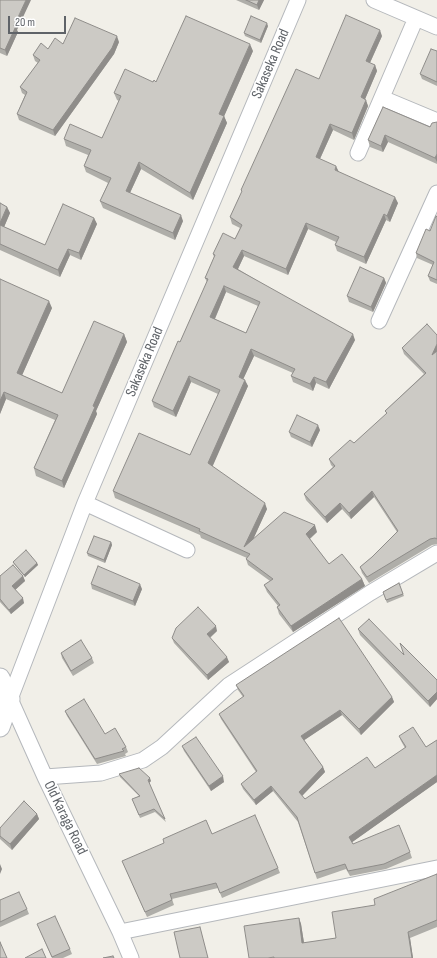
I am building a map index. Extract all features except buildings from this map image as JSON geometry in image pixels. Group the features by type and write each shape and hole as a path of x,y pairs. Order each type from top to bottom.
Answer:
{"street":[{"name":"Sakaseka Road","path":"0,728 85,503 298,0"},
{"path":"374,0 437,27"},
{"path":"358,153 416,18"},
{"path":"382,98 437,121"},
{"path":"379,321 437,193"},
{"path":"85,503 187,550"},
{"path":"45,777 101,772 143,760 162,747 230,684 370,593 437,553"},
{"name":"Old Karaga Road","path":"0,678 131,958"},
{"path":"120,932 437,868"}]}
